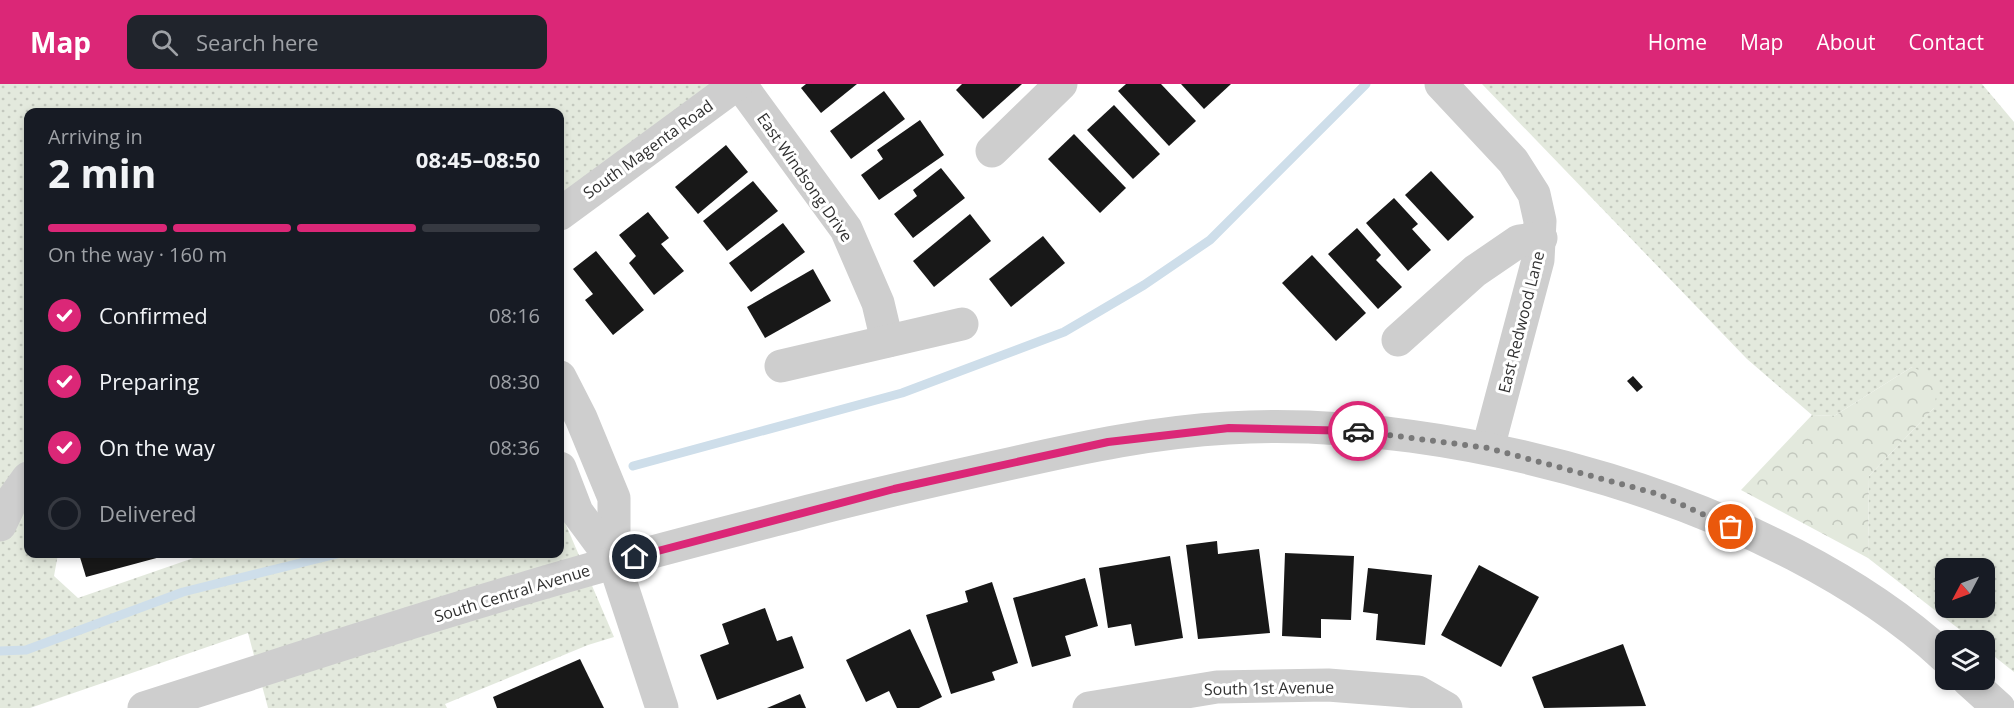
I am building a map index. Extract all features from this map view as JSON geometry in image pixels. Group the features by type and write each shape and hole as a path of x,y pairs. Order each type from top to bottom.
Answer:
{"street":[{"name":"South Magenta Road","path":"564,211 739,84"},
{"name":"East Windsong Drive","path":"739,84 846,229 878,303 887,341"},
{"path":"992,151 1061,84"},
{"name":"East Redwood Lane","path":"1441,84 1513,161 1534,194 1541,238 1488,448"},
{"path":"1398,340 1475,271 1519,241 1541,238"},
{"path":"781,366 962,324"},
{"path":"564,392 599,458 614,498 614,562 662,708"},
{"name":"South Central Avenue","path":"144,708 378,633 614,562 894,489 1108,442 1229,428 1327,429 1406,436 1488,448 1658,494 1807,561 1869,600 1935,650"},
{"path":"564,478 577,512 614,562"},
{"path":"0,525 12,500 24,484"},
{"name":"South 1st Avenue","path":"1089,708 1217,687 1328,685 1418,692 1446,708"},
{"path":"1979,690 1999,708"}],"green space":[{"path":"0,84 737,84 564,211 564,108 24,108 24,558 57,558 54,576 78,598 193,558 564,558 564,520 614,637 588,645 445,704 447,708 268,708 248,633 30,708 0,708"},
{"path":"1482,84 1982,84 2014,122 2014,672 1995,657 1995,630 1960,630 1945,618 1995,618 1995,558 1935,558 1935,610 1868,558 1869,476 1934,408 1912,367 1834,416 1812,415 1747,359"},
{"path":"1912,367 1939,379 1934,408 1869,476 1868,558 1741,490 1812,415 1834,416"}],"building":[{"path":"806,84 857,84 821,113 801,88"},
{"path":"962,84 1022,84 983,119 956,90"},
{"path":"1126,84 1161,84 1196,121 1169,146 1118,91"},
{"path":"1181,84 1231,84 1204,109"},
{"path":"884,91 905,119 851,159 830,131"},
{"path":"1114,105 1160,154 1133,179 1087,130"},
{"path":"920,120 944,155 879,200 861,175 883,159 877,150"},
{"path":"1074,134 1126,188 1100,213 1048,159"},
{"path":"726,145 748,172 698,214 675,187"},
{"path":"941,168 965,198 913,238 894,214 917,196 913,190"},
{"path":"1431,171 1474,217 1448,241 1405,195"},
{"path":"753,181 778,211 727,251 703,221"},
{"path":"1394,198 1418,224 1412,229 1431,250 1408,271 1366,223"},
{"path":"648,212 669,238 661,244 684,271 654,295 629,263 636,256 619,235"},
{"path":"970,214 991,241 934,287 913,261"},
{"path":"783,223 805,252 751,292 729,263"},
{"path":"1357,228 1381,255 1376,260 1402,287 1378,309 1328,254"},
{"path":"1043,236 1065,263 1011,307 989,279"},
{"path":"596,251 644,310 613,335 585,300 593,294 573,269"},
{"path":"1312,255 1366,313 1336,341 1282,283"},
{"path":"813,269 831,301 765,338 747,307"},
{"path":"1633,376 1643,387 1637,392 1627,381"},
{"path":"1217,541 1218,554 1259,549 1270,633 1198,639 1186,545"},
{"path":"1285,553 1354,556 1351,620 1321,619 1321,638 1282,636"},
{"path":"1170,556 1183,638 1135,646 1131,624 1108,628 1099,568"},
{"path":"80,558 157,558 86,577"},
{"path":"1479,565 1539,597 1501,667 1441,635"},
{"path":"1368,568 1432,575 1425,645 1376,640 1378,614 1363,612"},
{"path":"1085,578 1098,626 1065,636 1071,656 1032,667 1013,598"},
{"path":"992,582 1018,663 992,672 995,680 951,694 926,615 968,602 965,591"},
{"path":"765,608 777,641 792,636 804,668 717,700 700,655 729,644 722,624"},
{"path":"910,629 942,697 919,708 897,708 889,691 866,702 846,660"},
{"path":"1623,644 1646,706 1544,708 1532,677"},
{"path":"580,659 604,708 497,708 493,697"},
{"path":"800,694 806,708 767,708"}],"waterway":[{"path":"633,466 902,393 1064,332 1144,285 1210,240 1366,84"},
{"path":"0,651 26,650 183,592 321,558"}],"way so far":[{"path":"1358,431 1488,448 1658,494 1731,527"}],"route":[{"path":"635,557 894,489 1108,442 1229,428 1358,431"}]}
